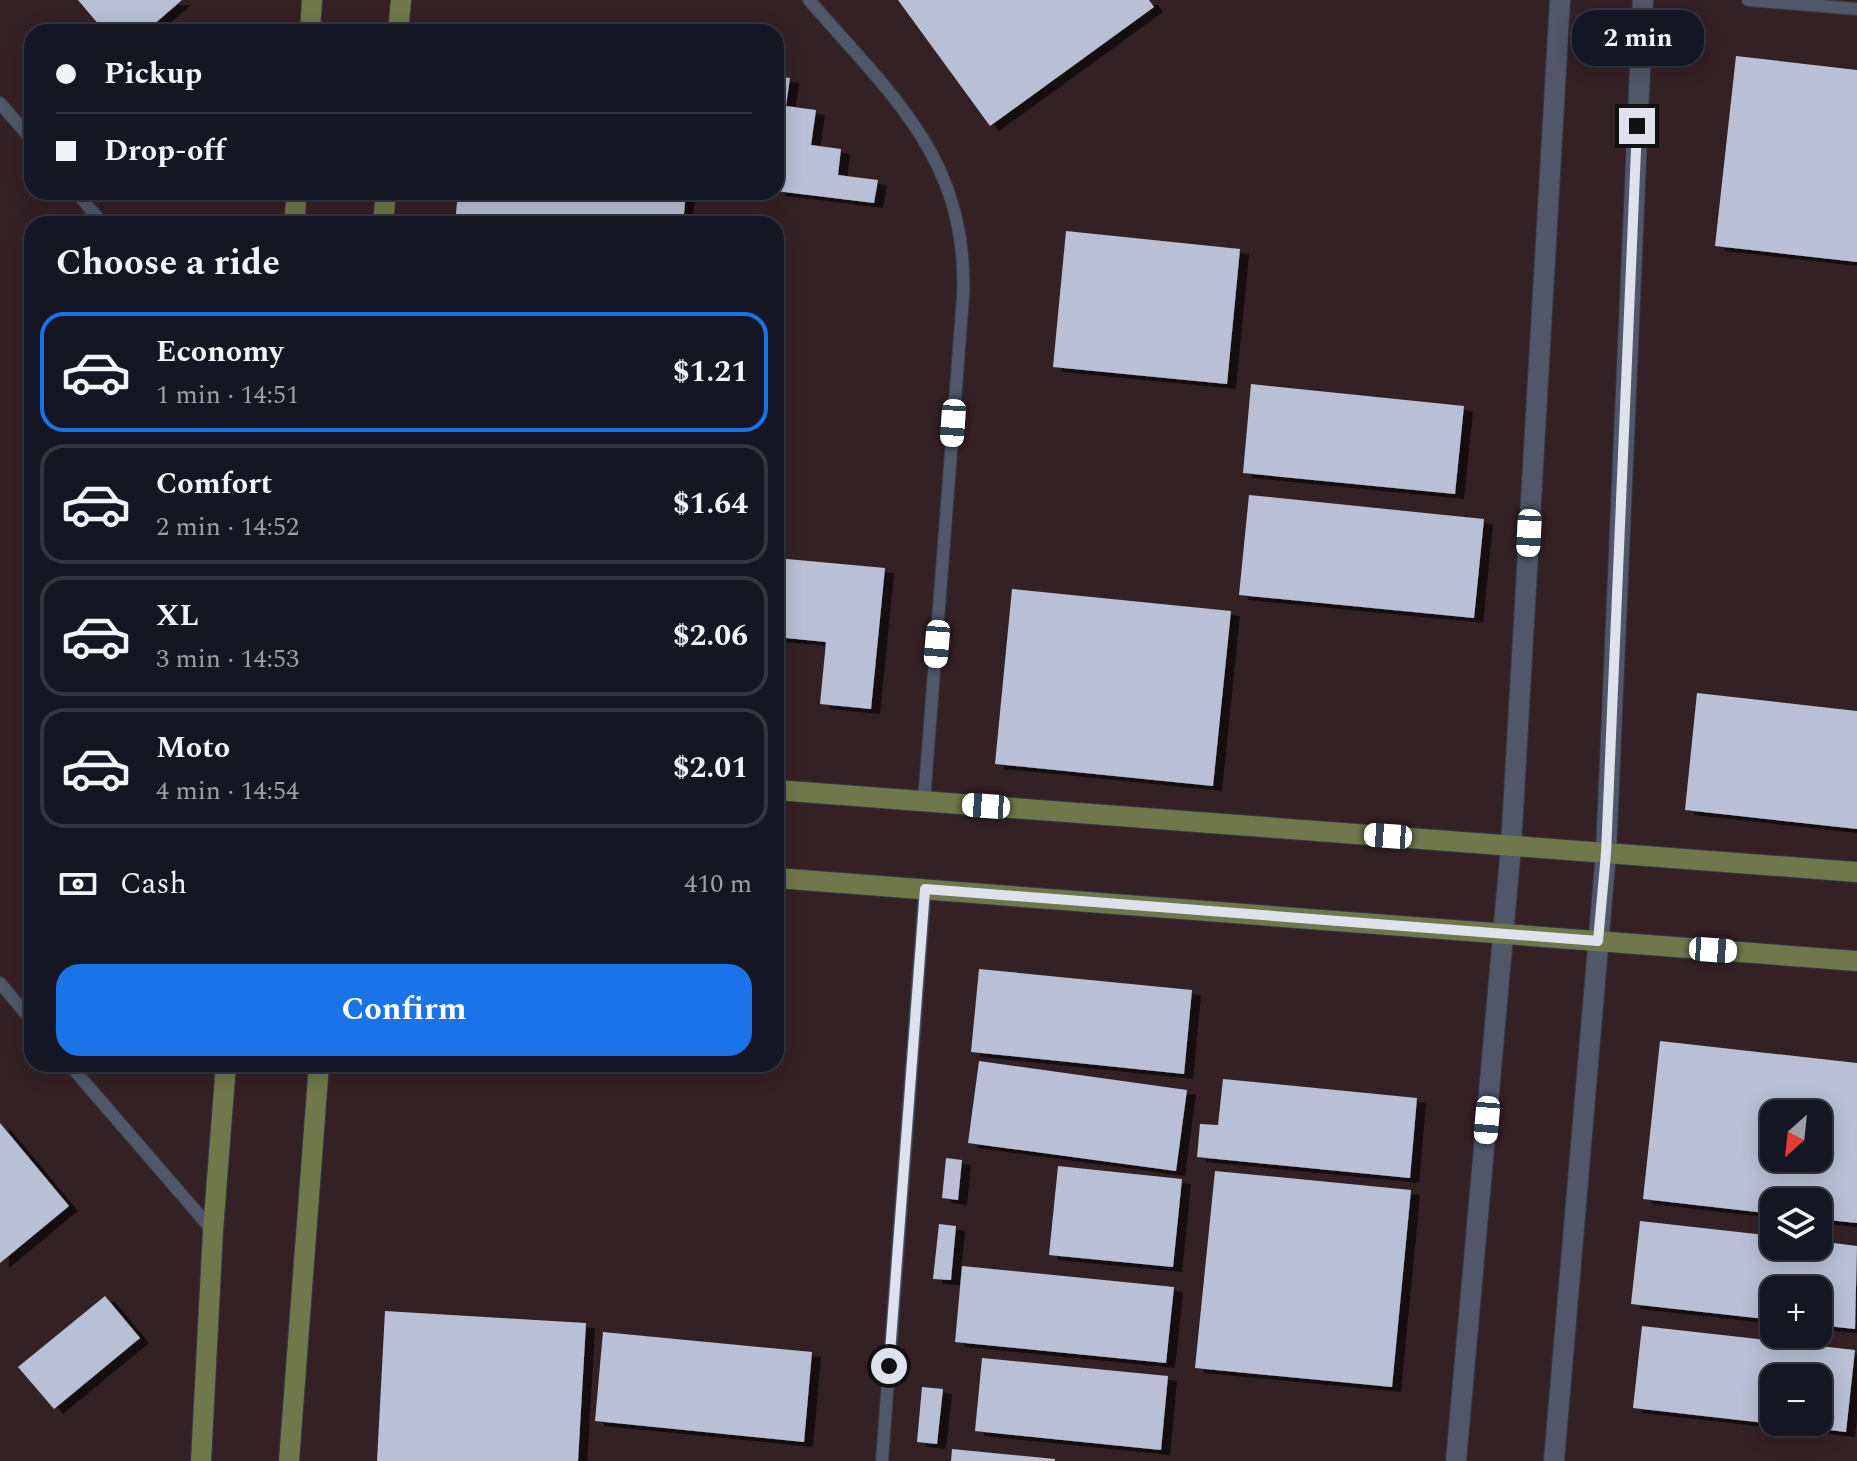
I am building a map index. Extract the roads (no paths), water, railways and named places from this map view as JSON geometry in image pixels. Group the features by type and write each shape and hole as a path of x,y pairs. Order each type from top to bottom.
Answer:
{"street":[{"path":"310,24 312,0"},
{"path":"399,24 401,0"},
{"path":"1456,1461 1511,846 1560,0"},
{"path":"1554,1461 1606,853 1643,0"},
{"path":"784,791 1857,872"},
{"path":"784,879 1857,961"},
{"path":"201,1461 213,1231 225,1072"},
{"path":"289,1461 318,1072"}],"lane":[{"path":"809,0 917,126 946,179 961,237 963,297 924,801"},
{"path":"1748,0 1857,9"},
{"path":"0,103 24,131"},
{"path":"83,200 96,216"},
{"path":"882,1461 925,889"},
{"path":"0,983 24,1012"},
{"path":"76,1072 213,1231"}]}
